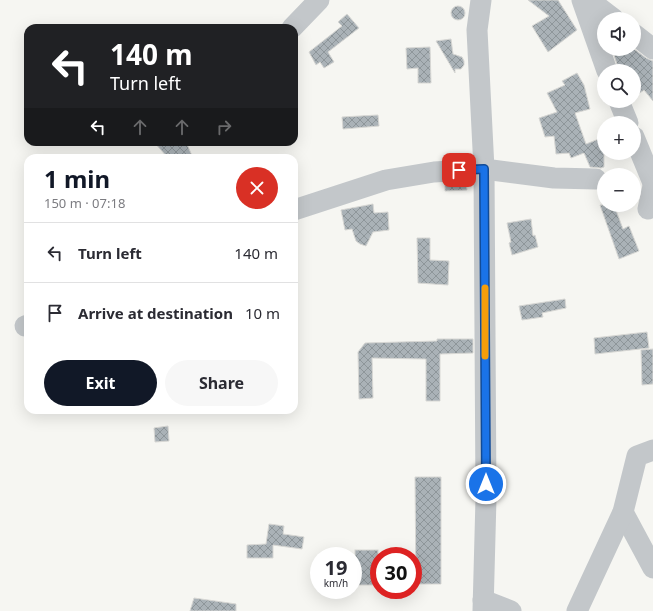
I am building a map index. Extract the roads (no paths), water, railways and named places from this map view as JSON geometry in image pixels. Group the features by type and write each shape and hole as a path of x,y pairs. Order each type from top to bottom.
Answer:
{"street":[{"path":"296,24 319,0"},
{"path":"481,0 477,30 484,169 486,498 483,606 512,611"},
{"path":"582,0 605,64"},
{"path":"589,0 605,12"},
{"path":"641,40 653,49"},
{"path":"641,154 653,183"},
{"path":"298,209 386,180 434,172 484,169 554,178 596,179"},
{"path":"648,209 653,186"},
{"path":"577,611 623,512 637,456 653,450"},
{"path":"623,512 653,568"}]}
